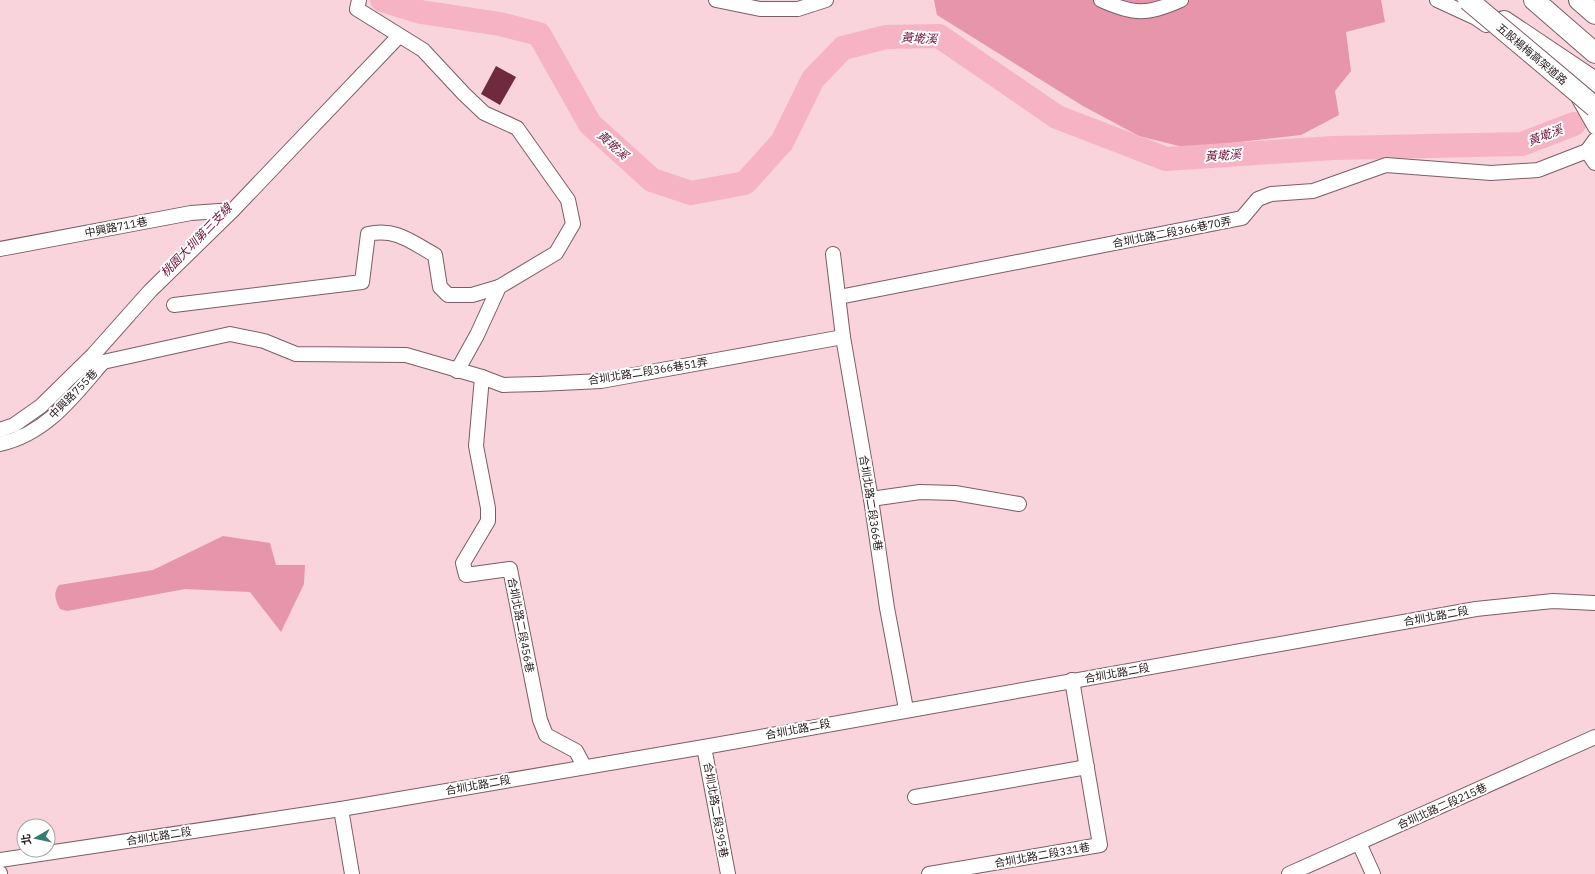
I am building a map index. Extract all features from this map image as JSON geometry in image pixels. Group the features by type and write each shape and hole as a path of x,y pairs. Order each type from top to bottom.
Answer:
{"highway":[{"name":"五股楊梅高架道路","path":"1468,0 1588,104"},
{"path":"1473,0 1595,82"},
{"path":"1534,0 1595,53"},
{"path":"1580,0 1595,14"}],"street":[{"path":"716,0 760,9 798,9 826,0"},
{"path":"1101,0 1131,12 1161,9 1181,0"},
{"path":"1437,0 1476,18 1588,104 1595,127"},
{"path":"174,305 362,282 368,234 382,231 396,233 435,255 440,287 448,295 472,295 499,287 556,253 573,224 568,200 517,128 484,113 464,94 424,50 399,36 358,4"},
{"path":"0,430 14,425 41,406 98,358 150,291 233,210 399,36"},
{"name":"合圳北路二段366巷70弄","path":"839,297 1242,218 1258,199 1271,194 1313,191 1386,165 1491,173 1538,170 1592,151"},
{"name":"中興路711巷","path":"0,250 191,213 233,210"},
{"name":"合圳北路二段366巷","path":"833,254 843,337 871,499 887,608 906,709"},
{"path":"457,371 499,287"},
{"name":"合圳北路二段366巷51弄","path":"98,358 230,334 264,341 296,354 406,355 482,377 503,385 602,381 843,337"},
{"name":"中興路755巷","path":"0,444 26,436 40,427 72,399 98,358"},
{"name":"合圳北路二段456巷","path":"482,377 476,446 488,508 488,521 463,563 466,575 510,569 540,720 546,735 576,751 584,766"},
{"path":"871,499 920,492 955,493 1019,504"},
{"name":"合圳北路二段","path":"0,860 341,808 704,746 1476,608 1553,601 1595,603"},
{"name":"合圳北路二段331巷","path":"929,874 1100,845 1072,680"},
{"name":"合圳北路二段215巷","path":"1289,874 1595,737"},
{"name":"合圳北路二段395巷","path":"704,746 728,874"},
{"path":"915,797 1087,767"},
{"path":"341,808 352,874"},
{"path":"1359,842 1373,874"}],"shaded area":[{"path":"934,0 1381,0 1385,22 1346,32 1351,71 1335,91 1339,115 1301,135 1187,148 1139,136 1083,106 937,15"},
{"path":"223,536 270,543 276,565 305,565 304,584 281,632 250,592 185,589 67,611 60,609 57,603 55,594 59,585 153,570"}],"building":[{"path":"496,66 516,77 500,105 481,94"}],"waterway":[{"name":"黃墘溪","path":"382,0 421,12 500,24 539,34 590,124 652,180 691,193 745,183 782,142 813,79 843,48 886,37 939,36 1057,117 1166,159 1333,148 1522,144 1574,124"},
{"name":"桃園大圳第三支線","path":"99,358 133,320"},
{"name":"桃園大圳第三支線","path":"32,424 73,384"}]}
